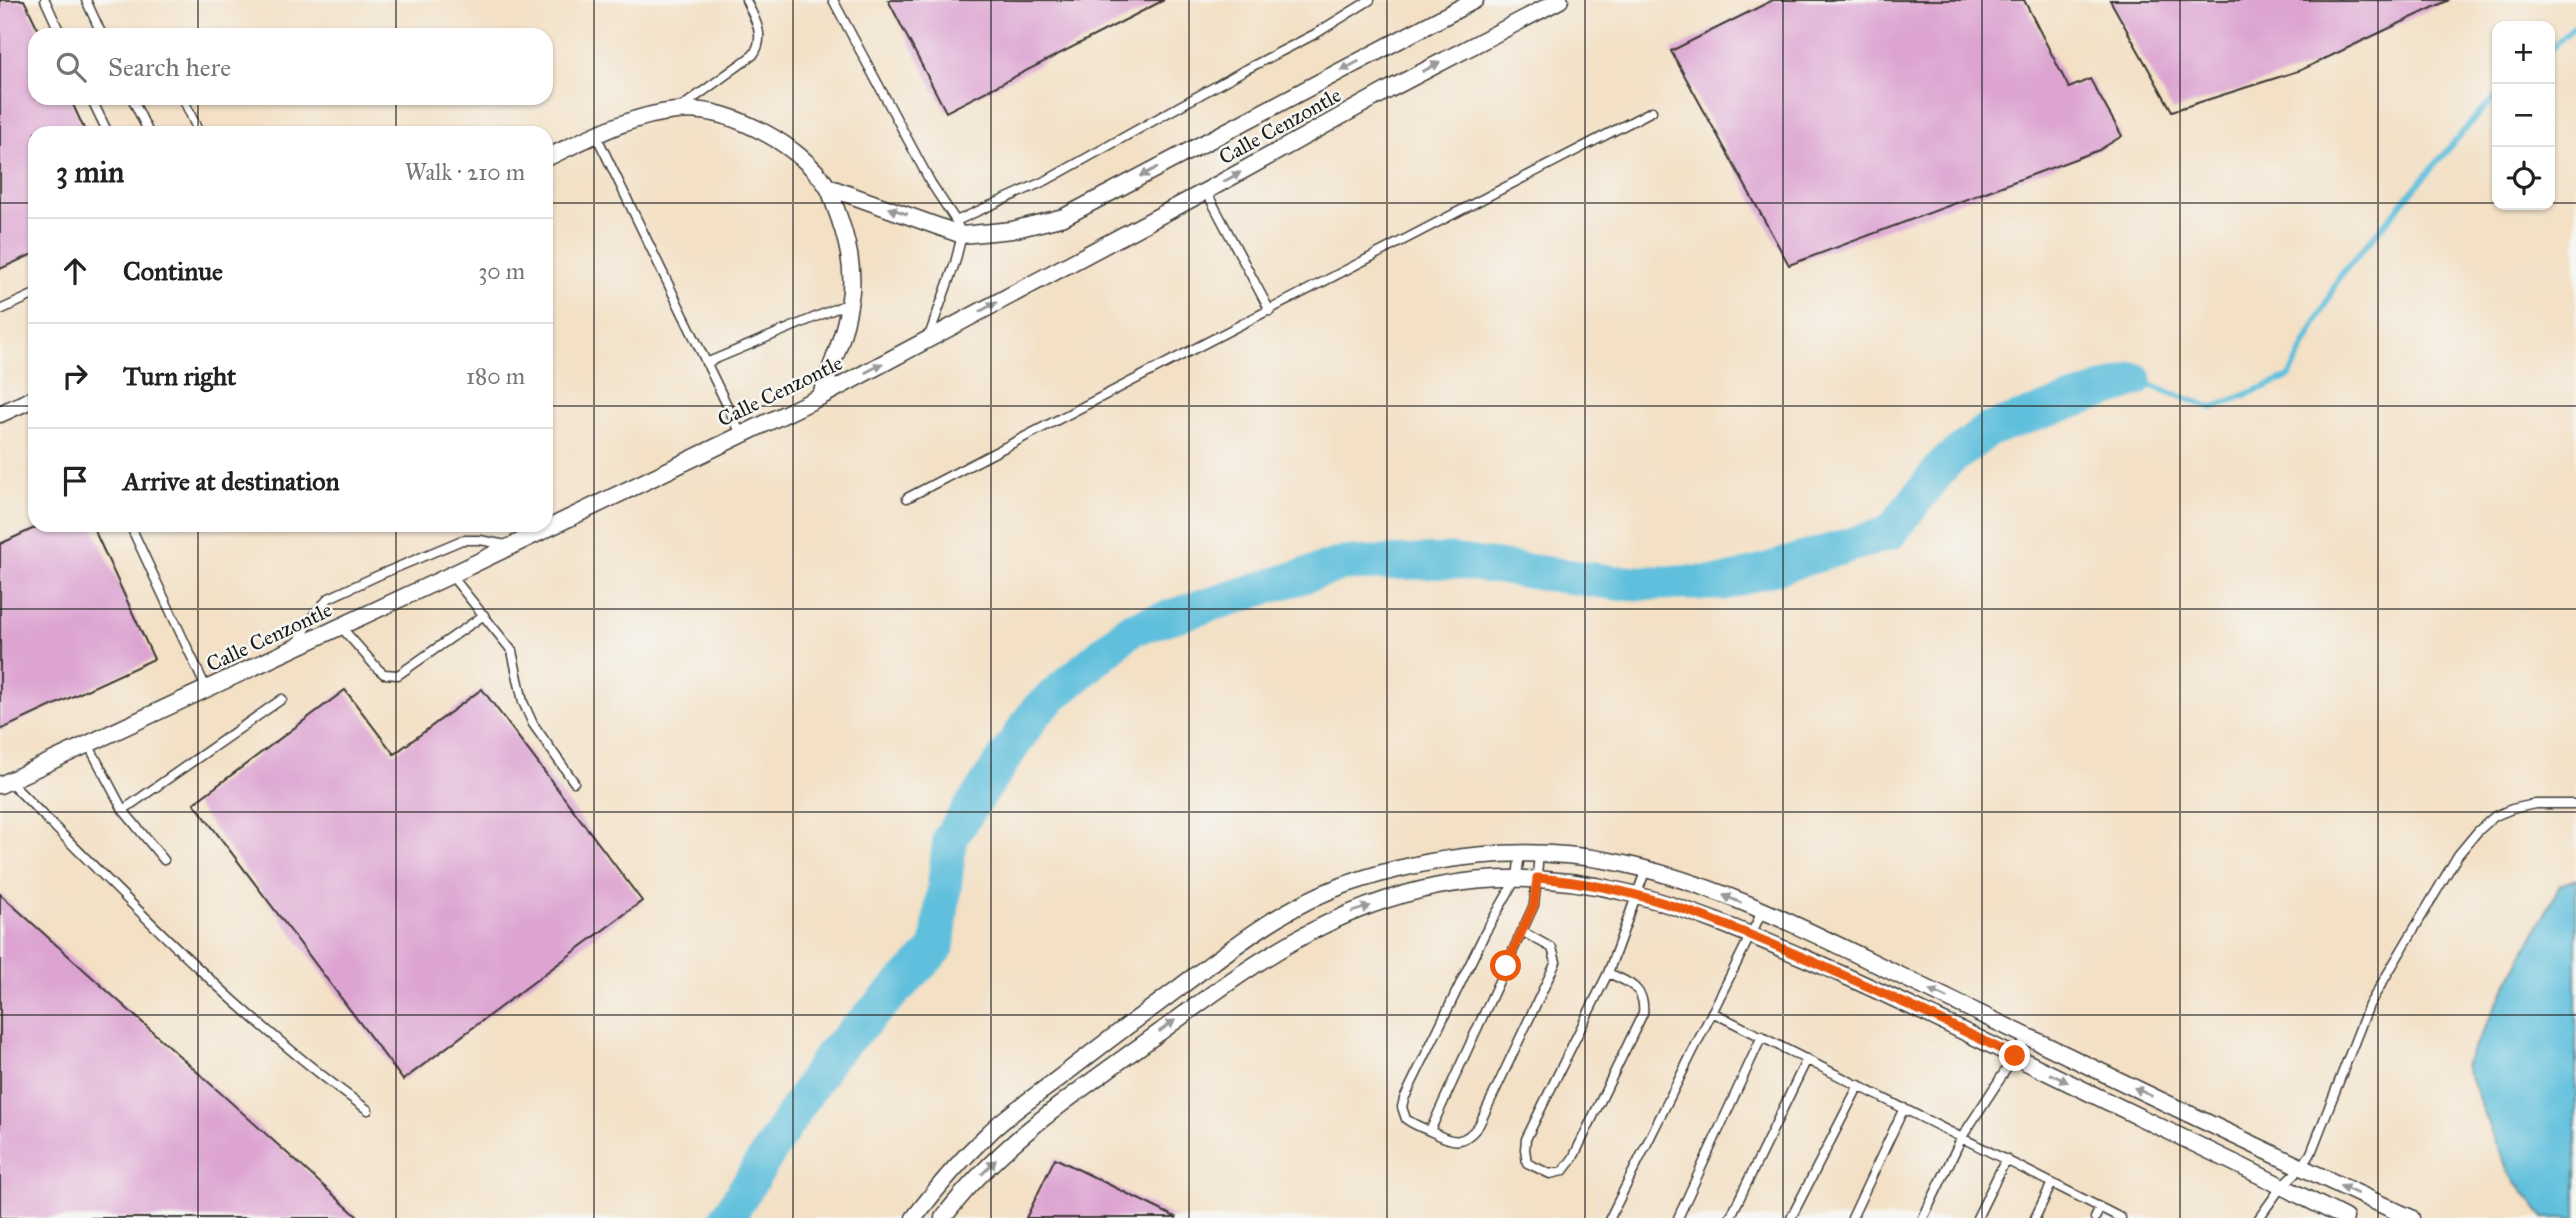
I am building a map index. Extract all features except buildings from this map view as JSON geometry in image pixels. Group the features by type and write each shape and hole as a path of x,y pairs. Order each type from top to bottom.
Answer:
{"street":[{"name":"Calle Cenzontle","path":"828,187 959,228 1012,230 1065,217 1475,0"},
{"name":"Calle Cenzontle","path":"553,525 820,397 1560,0"},
{"path":"553,155 638,118 677,110 709,111 741,120 777,139 800,157 828,187 849,252 850,303 843,332 820,397"},
{"path":"0,414 28,401"},
{"name":"Calle Cenzontle","path":"5,783 538,532"},
{"path":"914,1218 957,1166 988,1134 1136,1020 1273,921 1328,891 1398,869 1459,858 1520,853 1606,860 1701,886 2028,1036 2411,1218"},
{"path":"943,1218 992,1163 1027,1131 1257,961 1354,910 1440,886 1517,877 1574,881 1638,894 1688,909 1750,934 1916,1007 2345,1218"}],"lane":[{"path":"45,0 58,28"},
{"path":"86,0 99,28"},
{"path":"677,110 753,55 758,48 759,31 746,0"},
{"path":"834,0 931,183 959,228 955,263 928,339"},
{"path":"959,228 1315,34 1370,0"},
{"path":"94,105 104,126"},
{"path":"135,105 146,126"},
{"path":"186,105 196,126"},
{"path":"907,498 1652,111"},
{"path":"596,135 741,434"},
{"path":"1206,191 1270,311"},
{"path":"0,310 28,297"},
{"path":"706,363 850,303"},
{"path":"133,532 207,690"},
{"path":"293,649 315,612 329,598 340,592 462,540 511,545"},
{"path":"451,575 512,651 518,688 533,724 574,782"},
{"path":"341,627 378,669 384,674 397,675 484,615"},
{"path":"123,810 282,699"},
{"path":"88,744 123,810 164,860"},
{"path":"5,783 272,1036 315,1072 368,1110"},
{"path":"2259,1218 2281,1186 2301,1168 2317,1142 2336,1083 2369,1005 2458,855 2495,816 2535,804 2576,804"},
{"path":"1520,853 1517,877 1485,933 1402,1107 1406,1119 1451,1141 1466,1139 1479,1125 1551,972 1556,957 1552,947 1523,932"},
{"path":"1430,1131 1534,905 1539,854"},
{"path":"1608,973 1638,989 1643,1013 1573,1158 1563,1171 1550,1174 1527,1163 1526,1139 1608,973 1646,869"},
{"path":"1610,1218 1762,912"},
{"path":"1712,1012 2121,1218"},
{"path":"1678,1218 1762,1036"},
{"path":"1923,1218 1962,1137 2028,1036"},
{"path":"1730,1218 1807,1059"},
{"path":"1791,1218 1859,1085"},
{"path":"1852,1218 1904,1108"},
{"path":"1977,1218 2006,1159"},
{"path":"2035,1218 2052,1183"},
{"path":"2095,1218 2100,1208"}],"water":[{"path":"2576,879 2576,1218 2544,1218 2508,1171 2465,1065 2560,885"}],"waterway":[{"path":"2555,44 2576,25"},
{"path":"2135,380 2213,408 2289,377 2339,277 2492,101"},
{"path":"727,1218 830,1056 937,948 950,838 1037,710 1131,629 1342,564 1451,561 1617,583 1724,583 1890,533 1944,464 1988,430 2135,380"}],"route":[{"path":"1506,966 1534,905 1537,878 1574,881 1638,894 1688,909 1916,1007 2015,1056"}]}
